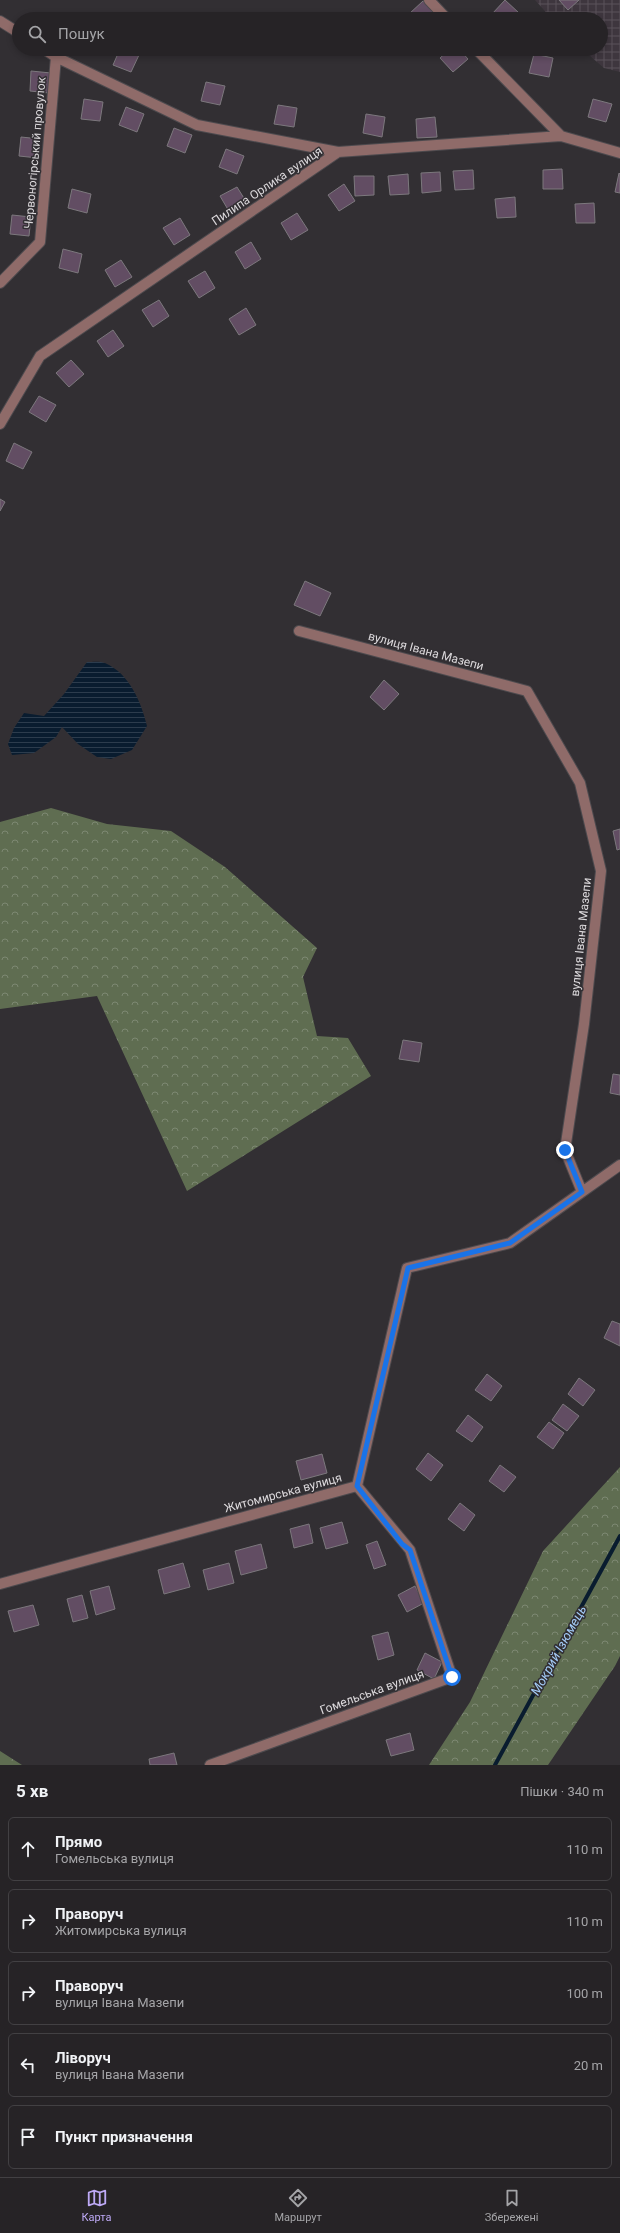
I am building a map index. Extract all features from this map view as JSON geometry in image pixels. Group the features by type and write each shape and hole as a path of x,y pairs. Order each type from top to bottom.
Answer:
{"street":[{"path":"428,0 440,12"},
{"path":"0,21 12,29"},
{"path":"483,56 561,136"},
{"path":"56,57 197,125 338,152"},
{"name":"Червоногірський провулок","path":"0,283 40,242 56,57"},
{"name":"Пилипа Орлика вулиця","path":"0,424 40,356 338,152 561,136 620,153"},
{"name":"вулиця Івана Мазепи","path":"299,631 526,692 580,783 601,871 584,1024 565,1150 582,1192"},
{"path":"582,1192 620,1165"},
{"name":"Житомирська вулиця","path":"0,1584 357,1486 408,1268 510,1243 582,1192"},
{"name":"Гомельська вулиця","path":"210,1765 452,1677 410,1550 402,1544 357,1486"}],"shaded area":[{"path":"535,0 620,0 620,72 604,68 590,56 608,56 608,12 546,12"}],"green space":[{"path":"51,808 107,824 171,831 225,867 317,948 303,977 317,1036 348,1038 371,1076 187,1191 97,996 0,1009 0,822"},
{"path":"620,1467 620,1656 615,1666 548,1765 429,1765 470,1702 543,1551"},
{"path":"0,1751 22,1765 0,1765"}],"water":[{"path":"87,662 103,662 114,668 128,681 138,698 147,726 132,750 111,759 97,757 78,744 62,727 56,737 34,753 12,755 8,744 14,728 24,713 44,716 64,694"}],"building":[{"path":"505,0 518,12 494,12"},
{"path":"559,0 579,0 568,10"},
{"path":"423,1 433,12 411,12"},
{"path":"117,56 139,56 131,72 113,65"},
{"path":"442,56 465,56 468,59 453,72 440,58"},
{"path":"533,56 553,58 549,77 529,73"},
{"path":"31,71 51,73 49,93 30,91"},
{"path":"206,82 225,86 220,105 201,101"},
{"path":"84,99 103,102 100,121 81,119"},
{"path":"593,99 612,104 606,122 588,117"},
{"path":"278,105 297,108 294,127 274,124"},
{"path":"126,107 144,114 137,132 119,125"},
{"path":"366,114 385,117 382,137 363,133"},
{"path":"435,117 437,137 417,138 416,119"},
{"path":"174,128 192,135 185,153 167,146"},
{"path":"21,137 40,139 38,158 19,156"},
{"path":"226,149 244,156 237,174 219,167"},
{"path":"562,169 563,189 543,189 543,170"},
{"path":"473,170 474,189 455,190 453,171"},
{"path":"440,172 441,191 422,193 421,173"},
{"path":"619,173 620,174 620,193 615,192"},
{"path":"408,174 409,194 390,195 388,176"},
{"path":"354,176 374,176 374,195 355,196"},
{"path":"344,184 355,201 339,211 328,195"},
{"path":"237,187 247,203 230,213 220,196"},
{"path":"72,189 91,194 87,213 68,208"},
{"path":"515,197 516,217 497,218 495,199"},
{"path":"594,203 595,223 576,223 575,204"},
{"path":"297,213 308,230 291,240 281,223"},
{"path":"12,215 31,217 29,236 10,234"},
{"path":"180,218 190,235 174,245 163,228"},
{"path":"251,242 261,259 245,269 235,252"},
{"path":"63,249 82,254 78,273 59,268"},
{"path":"121,260 132,277 115,287 105,270"},
{"path":"205,271 215,288 199,298 188,281"},
{"path":"159,300 169,316 153,327 142,310"},
{"path":"246,308 256,325 239,335 229,319"},
{"path":"113,330 124,346 108,357 97,341"},
{"path":"71,360 84,374 69,387 56,373"},
{"path":"39,396 56,405 46,422 29,412"},
{"path":"14,443 32,452 23,469 6,461"},
{"path":"0,499 5,502 0,511"},
{"path":"305,581 331,593 320,616 294,605"},
{"path":"384,680 399,694 384,710 370,697"},
{"path":"620,829 620,849 617,850 613,831"},
{"path":"403,1040 422,1043 419,1062 399,1059"},
{"path":"613,1074 620,1075 620,1095 610,1093"},
{"path":"612,1321 620,1324 620,1346 604,1338"},
{"path":"487,1374 502,1386 491,1401 475,1390"},
{"path":"579,1378 595,1390 583,1406 568,1394"},
{"path":"563,1404 579,1416 567,1431 552,1420"},
{"path":"468,1415 483,1427 472,1442 456,1431"},
{"path":"549,1422 564,1433 553,1449 537,1437"},
{"path":"428,1453 443,1465 431,1481 416,1469"},
{"path":"322,1454 327,1473 301,1480 296,1461"},
{"path":"500,1465 516,1477 504,1492 489,1481"},
{"path":"460,1503 475,1515 464,1531 448,1519"},
{"path":"342,1522 348,1543 326,1549 320,1528"},
{"path":"309,1524 313,1543 294,1548 290,1529"},
{"path":"377,1541 386,1565 374,1569 366,1545"},
{"path":"261,1544 267,1568 241,1575 235,1551"},
{"path":"183,1563 190,1587 164,1594 158,1570"},
{"path":"229,1563 234,1583 208,1590 203,1570"},
{"path":"109,1586 115,1609 96,1615 90,1591"},
{"path":"415,1586 424,1603 407,1612 398,1595"},
{"path":"82,1595 88,1618 73,1622 67,1599"},
{"path":"33,1605 39,1625 14,1632 8,1611"},
{"path":"388,1632 394,1655 378,1660 372,1636"},
{"path":"425,1653 442,1662 434,1679 417,1670"},
{"path":"410,1733 414,1750 391,1756 386,1740"},
{"path":"174,1753 177,1765 150,1765 149,1759"}],"waterway":[{"name":"Мокрий Ізюмець","path":"495,1765 620,1536"}],"route":[{"path":"452,1677 410,1550 402,1544 357,1486 408,1268 510,1243 582,1192 565,1150"}]}
